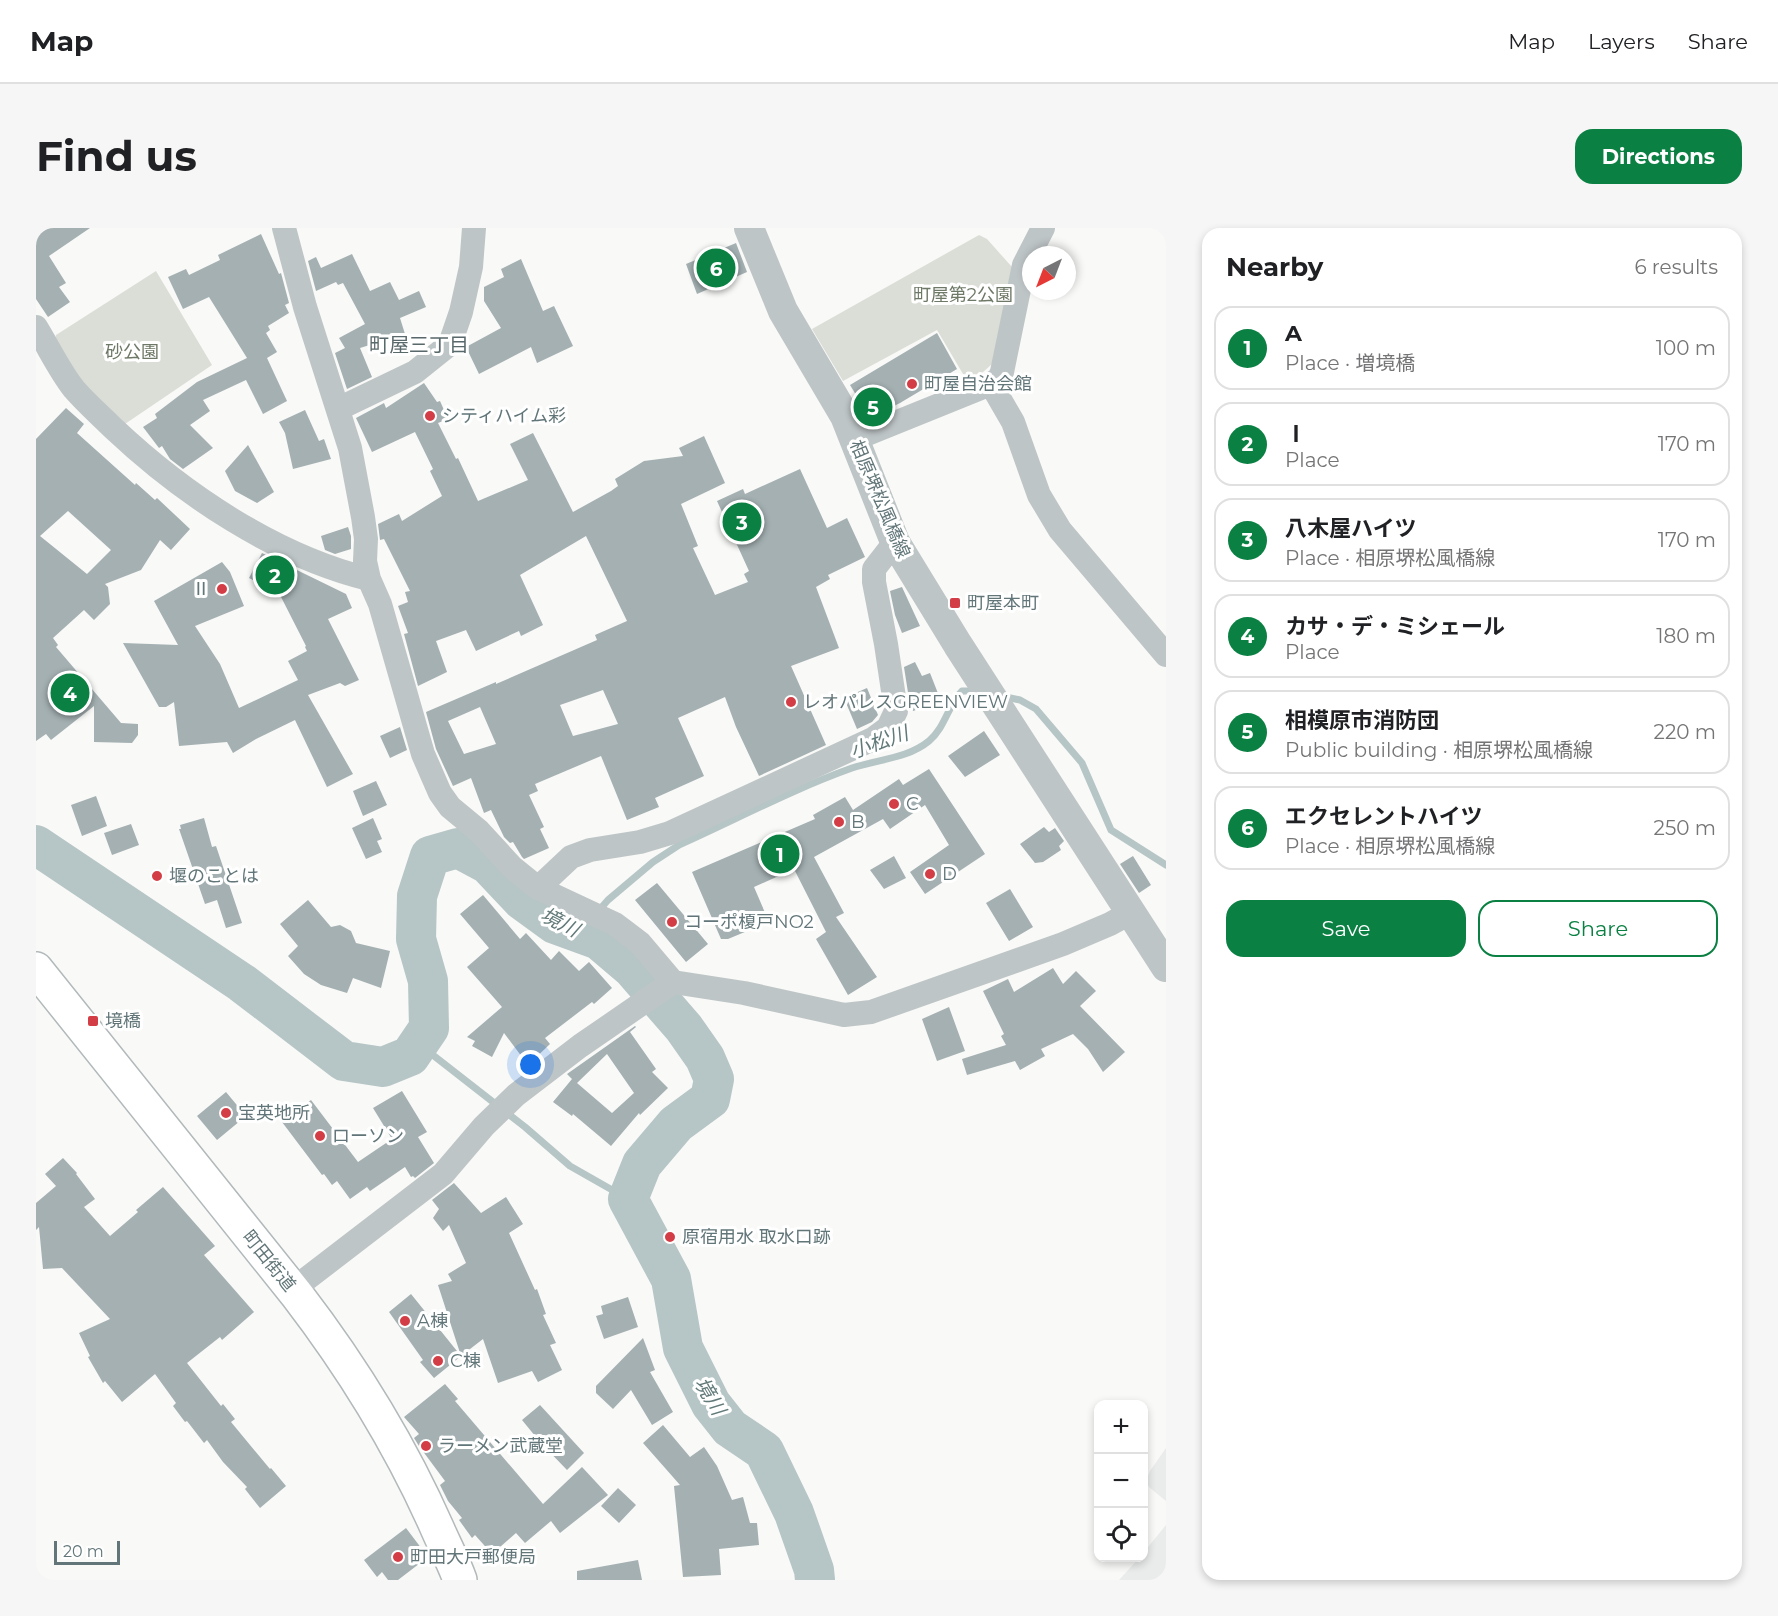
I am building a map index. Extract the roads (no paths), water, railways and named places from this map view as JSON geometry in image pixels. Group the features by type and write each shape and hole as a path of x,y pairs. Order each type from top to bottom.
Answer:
{"main road":[{"name":"町田街道","path":"36,969 329,1339 384,1423 427,1504 460,1580"}],"street":[{"path":"284,228 305,307 350,448 363,517 366,539 365,561 369,579 380,604 423,754 440,793 450,807 479,831 512,867 538,888 615,924 639,944 661,989"},
{"path":"338,409 415,372 450,344 461,312 471,267 474,228"},
{"name":"相原堺松風橋線","path":"749,228 783,311 837,402 855,439 895,542 1130,913"},
{"path":"855,439 999,379 1024,265 1043,228"},
{"path":"36,327 58,368 88,405 137,450 190,492 232,519 321,566 369,579"},
{"path":"991,384 1013,422 1030,474 1048,512 1060,530 1166,656"},
{"path":"538,888 571,857 590,850 640,842 670,832 873,740 888,728 896,711 874,582 874,569 895,542"},
{"path":"292,1290 443,1174 484,1126 516,1095 661,989 744,993 844,1015 871,1012 1063,944 1130,913 1166,967"}],"waterway":[{"name":"小松川","path":"579,933 608,900 653,862 679,845 830,776 911,752 934,736 962,691 976,691"},
{"name":"小松川","path":"1001,696 1020,700 1036,709 1082,763 1111,830 1166,865"},
{"name":"境川","path":"36,845 242,983 344,1061 383,1067 410,1056 429,1028 428,981 416,939 417,896 430,856 458,848 488,864 522,900 555,924 599,940 632,968 684,1028 705,1058 714,1079 710,1099 676,1124 642,1164 628,1199 671,1279 683,1348 711,1404 730,1428 764,1451 794,1513 814,1570 815,1580"},
{"path":"420,1045 525,1127 570,1166 628,1199"}],"place":[{"name":"エクセレントハイツ","path":"716,268"},
{"name":"町屋自治会館","path":"912,384"},
{"name":"相模原市消防団","path":"873,407"},
{"name":"シティハイム彩","path":"430,416"},
{"name":"八木屋ハイツ","path":"742,522"},
{"name":"Ⅰ","path":"275,575"},
{"name":"Ⅱ","path":"222,589"},
{"name":"町屋本町","path":"955,603"},
{"name":"カサ・デ・ミシェール","path":"70,693"},
{"name":"レオパレスGREENVIEW","path":"791,702"},
{"name":"C","path":"894,804"},
{"name":"B","path":"839,822"},
{"name":"A","path":"780,854"},
{"name":"D","path":"930,874"},
{"name":"堰のことは","path":"157,876"},
{"name":"コーポ榎戸NO2","path":"672,922"},
{"name":"境橋","path":"93,1021"},
{"name":"宝英地所","path":"226,1113"},
{"name":"ローソン","path":"320,1136"},
{"name":"原宿用水 取水口跡","path":"670,1237"},
{"name":"A棟","path":"405,1321"},
{"name":"C棟","path":"438,1361"},
{"name":"ラーメン武蔵堂","path":"426,1446"},
{"name":"町田大戸郵便局","path":"398,1557"}],"district":[{"name":"町屋三丁目","path":"419,345"}],"park label":[{"name":"町屋第2公園","path":"963,295"},
{"name":"砂公園","path":"132,352"}]}
